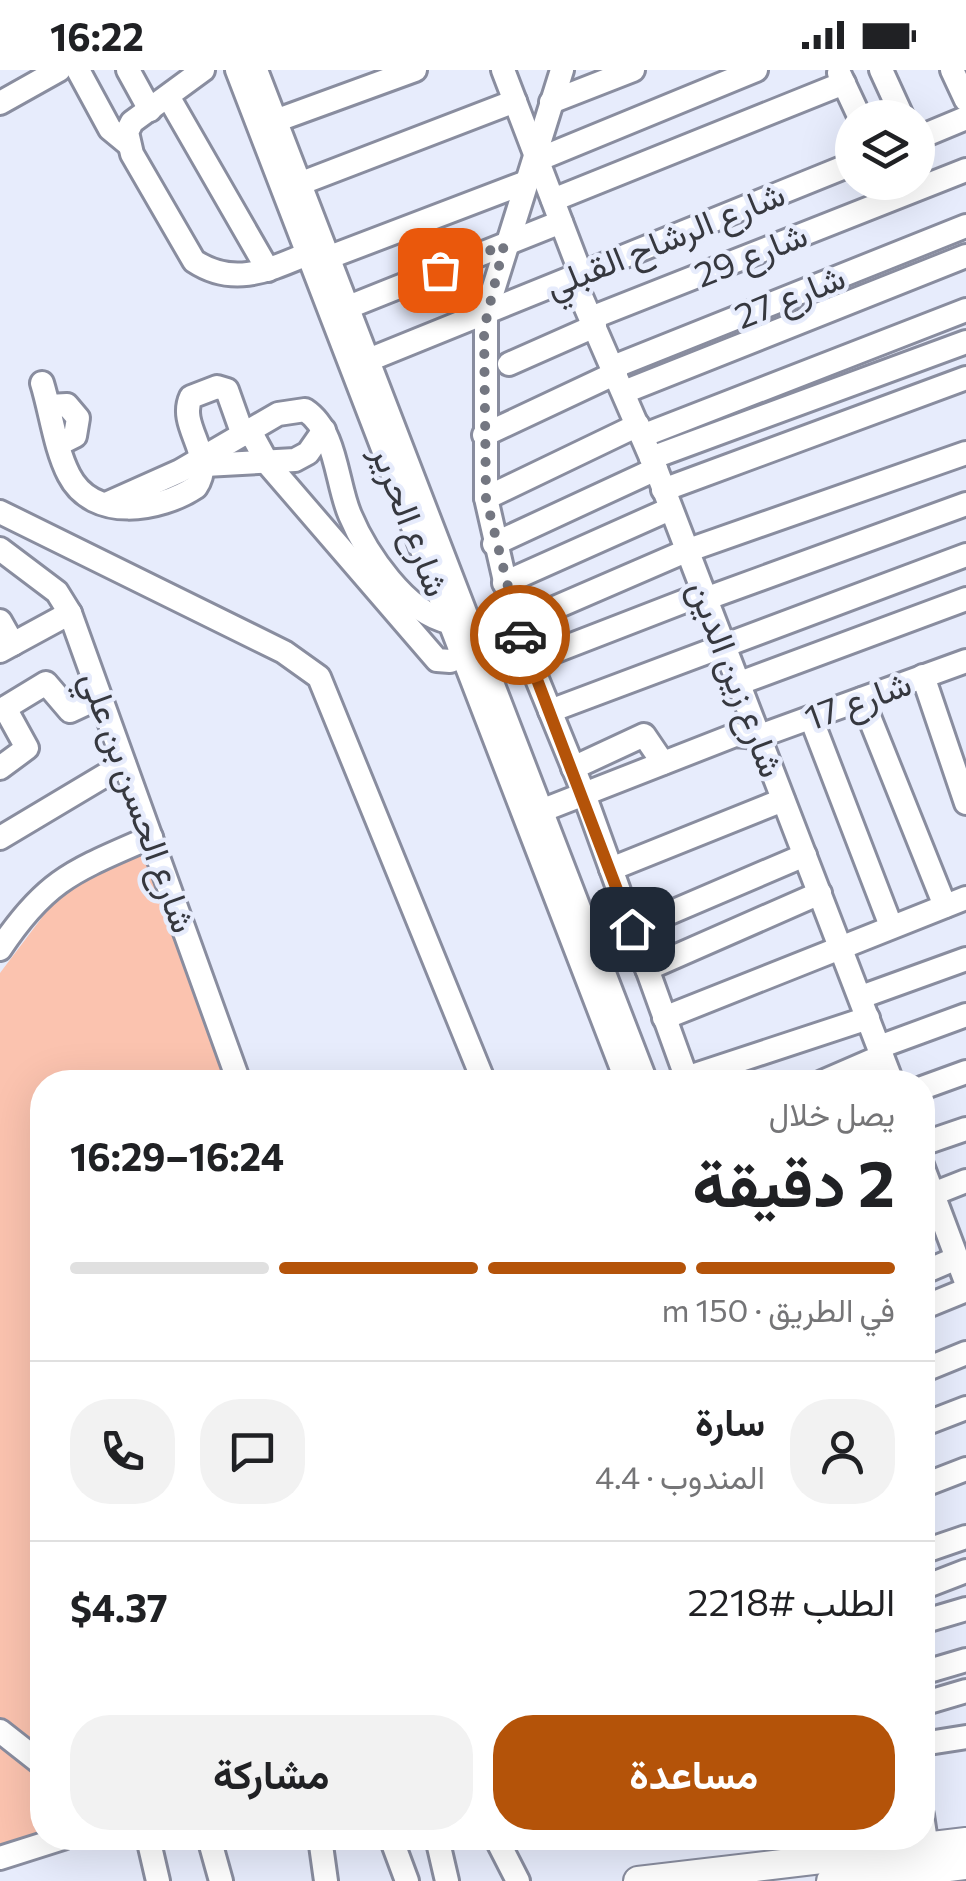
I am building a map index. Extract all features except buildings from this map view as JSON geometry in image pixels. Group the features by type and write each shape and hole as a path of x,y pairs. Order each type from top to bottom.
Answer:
{"main road":[{"path":"831,1881 966,1842"},
{"path":"638,1881 916,1855 966,1866"}],"street":[{"path":"0,103 59,70"},
{"path":"78,70 110,129 127,144 194,261 230,277 320,260 524,183"},
{"path":"128,70 160,104 268,270"},
{"path":"127,144 132,122 203,70"},
{"path":"276,121 415,70"},
{"name":"شارع زين الدين","path":"502,70 557,211 593,322 640,430 888,1070"},
{"path":"562,70 504,245 486,313 486,498 515,624 584,794 683,1070"},
{"path":"551,102 633,70"},
{"path":"536,156 756,70"},
{"path":"881,70 895,100"},
{"path":"952,70 966,100"},
{"name":"شارع الحرير","path":"245,71 276,121 320,260 346,308 470,653 634,1070"},
{"name":"شارع الحرير","path":"245,71 320,260 448,622 470,653"},
{"path":"346,308 504,245 557,211 840,77 851,100"},
{"path":"299,184 514,102"},
{"path":"935,131 966,118"},
{"name":"شارع 29","path":"509,364 593,322 966,170"},
{"name":"شارع الرشاح القبلي","path":"366,360 835,171"},
{"name":"شارع 27","path":"484,435 966,226"},
{"path":"618,377 966,256"},
{"path":"486,498 640,430 966,310"},
{"path":"504,583 602,540 660,482 966,342"},
{"path":"494,544 584,502 660,482 966,378"},
{"path":"204,461 188,411 192,397 217,387 226,390 246,433 268,464 437,660 470,653"},
{"path":"46,395 69,475 79,488 106,504 204,461 292,408 317,418 350,516 363,538 418,607 448,622"},
{"path":"204,461 268,464 295,460 308,453 324,430"},
{"path":"515,624 686,550 966,453"},
{"path":"584,502 602,540"},
{"path":"530,661 966,504"},
{"path":"0,512 294,657 319,677 479,1070"},
{"name":"شارع الحسن بن علي","path":"0,548 57,592 70,613 235,1070"},
{"path":"550,712 966,555"},
{"path":"737,684 966,599"},
{"path":"7,648 34,621 70,613"},
{"path":"0,621 7,648"},
{"name":"شارع 17","path":"534,814 735,735 757,738 966,661"},
{"path":"923,676 966,803"},
{"path":"0,768 27,748 4,703 48,683 72,712 100,696"},
{"path":"664,1018 841,944 956,902 862,699"},
{"path":"811,718 891,926"},
{"path":"573,768 644,735 663,763"},
{"path":"0,838 124,764"},
{"path":"610,869 783,800"},
{"path":"0,949 46,890 67,874 151,837"},
{"path":"632,929 805,856"},
{"path":"647,969 820,893"},
{"path":"713,1070 775,1046 814,1040 864,1008 966,959"},
{"path":"846,1070 966,1015"},
{"path":"651,1070 677,1054"},
{"path":"935,1083 966,1072"},
{"path":"935,1139 966,1128"},
{"path":"935,1196 966,1182"},
{"path":"935,1209 966,1282"},
{"path":"935,1267 957,1258"},
{"path":"935,1303 966,1290"},
{"path":"935,1366 966,1352"},
{"path":"935,1420 966,1408"},
{"path":"935,1481 966,1469"},
{"path":"935,1548 966,1537"},
{"path":"935,1583 966,1571"},
{"path":"935,1618 966,1609"},
{"path":"935,1669 966,1660"},
{"path":"935,1700 966,1691"},
{"path":"0,1731 30,1755"},
{"path":"935,1742 966,1737"},
{"path":"0,1858 30,1849"},
{"path":"151,1850 158,1881"},
{"path":"212,1850 221,1881"},
{"path":"322,1850 326,1881"},
{"path":"395,1850 407,1881"},
{"path":"440,1850 448,1881"},
{"path":"502,1850 518,1881"}],"shaded area":[{"path":"151,848 234,1070 30,1070 30,1845 0,1864 0,973 74,875"}],"way so far":[{"path":"440,270 504,245 484,329 486,498 494,544 520,635"}],"route":[{"path":"520,635 584,794 632,929"}]}
